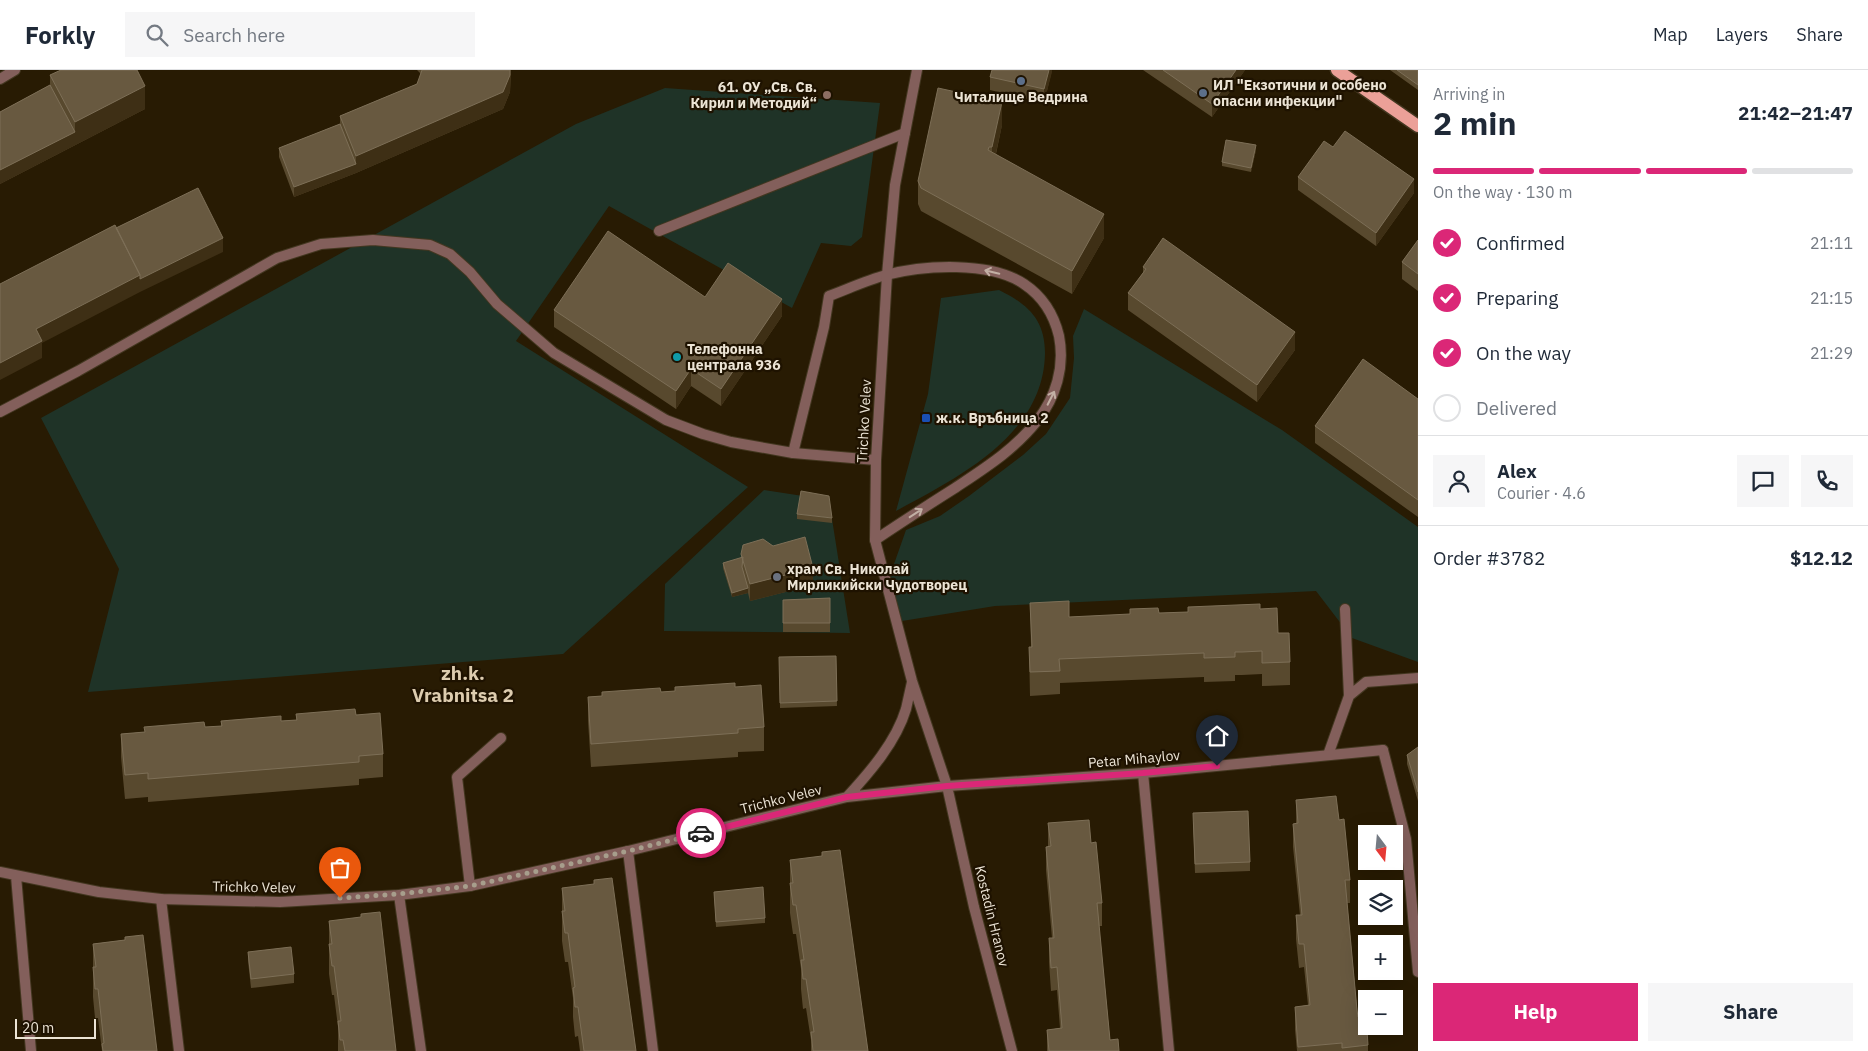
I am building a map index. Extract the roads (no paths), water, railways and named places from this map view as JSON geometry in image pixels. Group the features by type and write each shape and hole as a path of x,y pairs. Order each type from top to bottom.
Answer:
{"main road":[{"path":"1337,70 1418,126"}],"street":[{"path":"0,79 15,70"},
{"name":"Trichko Velev","path":"0,872 99,892 161,899 280,902 399,894 470,886 628,851 847,797 947,786 912,681 875,540 876,460 887,275 895,185 918,70"},
{"path":"658,231 905,133"},
{"path":"0,412 78,371 277,258 321,244 372,240 430,245 450,254 470,272 497,304 554,353 666,420 731,442 793,453 876,460"},
{"path":"793,453 824,327 829,296 887,275 916,270 967,267 1004,274 1024,284 1046,304 1056,322 1060,342 1060,371 1053,396 1037,420 1019,442 996,460 875,540"},
{"path":"1328,755 1349,696 1344,608"},
{"path":"1349,696 1366,682 1418,678"},
{"path":"847,797 866,776 894,735 905,710 912,681"},
{"path":"470,886 457,777 501,738"},
{"name":"Petar Mihaylov","path":"947,786 1143,773 1383,750 1406,839 1418,972"},
{"path":"1143,773 1169,1051"},
{"name":"Kostadin Hranov","path":"947,786 974,907 1012,1051"},
{"path":"628,851 653,1051"},
{"path":"16,876 31,1051"},
{"path":"399,894 421,1051"},
{"path":"161,899 179,1051"}],"place":[{"name":"Читалище Ведрина","path":"1021,81"},
{"name":"ИЛ \"Екзотични и особено опасни инфекции\"","path":"1203,93"},
{"name":"61. ОУ „Св. Св. Кирил и Методий“","path":"827,95"},
{"name":"Телефонна централа 936","path":"677,357"},
{"name":"ж.к. Връбница 2","path":"926,418"},
{"name":"храм Св. Николай Мирликийски Чудотворец","path":"777,577"}],"district":[{"name":"zh.k. Vrabnitsa 2","path":"463,684"}]}
